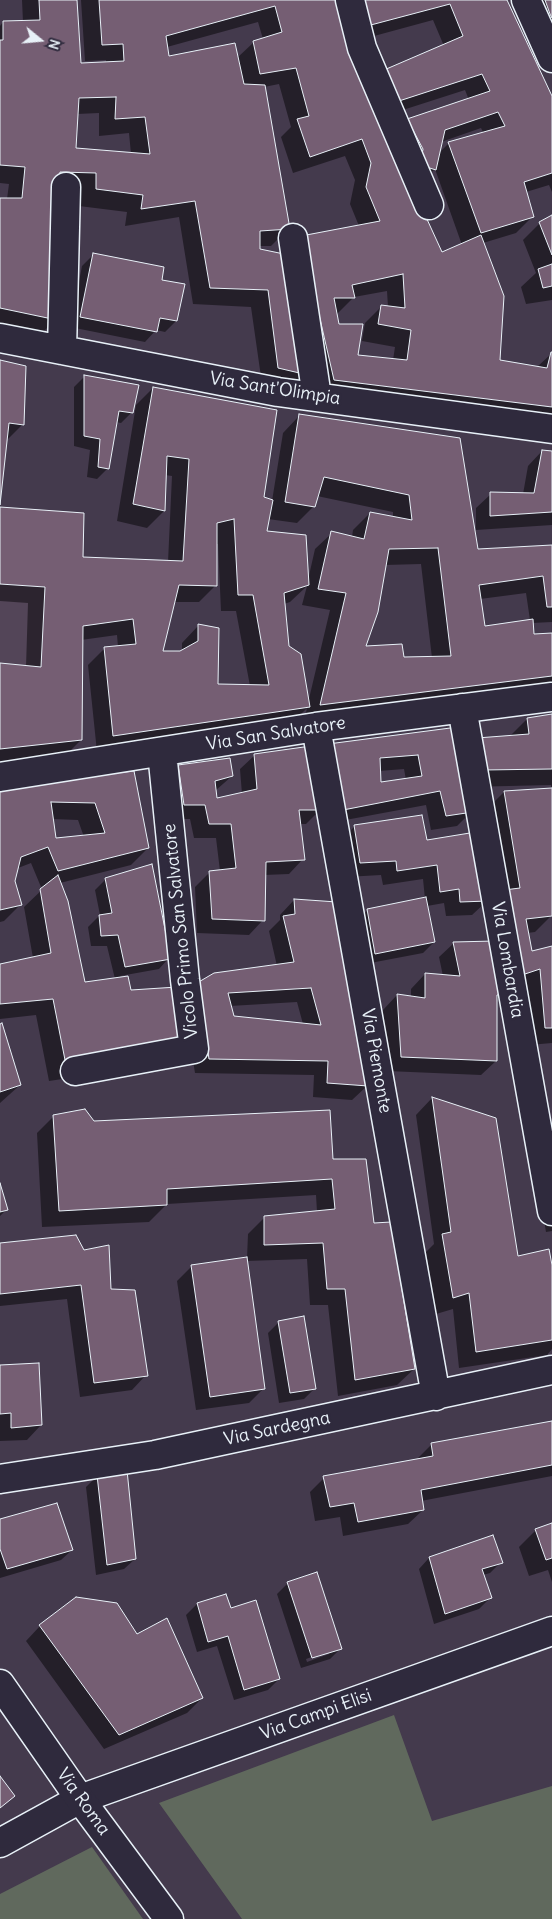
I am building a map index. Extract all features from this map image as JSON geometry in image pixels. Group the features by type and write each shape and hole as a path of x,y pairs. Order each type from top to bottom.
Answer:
{"street":[{"path":"350,0 362,48 429,205"},
{"path":"526,0 552,58"},
{"path":"62,350 66,187"},
{"path":"292,238 317,397"},
{"name":"Via Sant'Olimpia","path":"0,338 278,392 552,429"},
{"name":"Via San Salvatore","path":"0,778 316,727 552,697"},
{"name":"Via Lombardia","path":"462,708 552,1211"},
{"name":"Via Piemonte","path":"316,727 436,1396"},
{"name":"Vicolo Primo San Salvatore","path":"75,1071 194,1050 162,752"},
{"name":"Via Sardegna","path":"0,1479 126,1460 552,1370"},
{"name":"Via Campi Elisi","path":"0,1842 80,1799 552,1631"},
{"name":"Via Roma","path":"0,1684 80,1799 169,1919"}],"shaded area":[{"path":"0,507 84,513 82,740 0,749"}],"green space":[{"path":"394,1715 432,1821 552,1786 552,1919 242,1919 159,1803"},
{"path":"92,1847 143,1919 0,1919 0,1894"}],"building":[{"path":"39,0 77,0 81,63 124,61 123,44 102,45 99,0 338,0 394,147 442,252 481,235 504,296 500,360 547,368 552,352 552,407 334,380 301,236 380,221 366,187 371,163 362,139 310,157 297,119 309,116 296,68 260,74 253,41 282,32 275,6 166,36 169,56 235,43 244,84 265,85 290,229 260,231 260,249 284,254 308,375 278,368 268,290 210,288 195,201 141,209 143,195 96,189 96,173 60,172 57,320 0,308 0,198 22,198 25,167 0,165 0,40 3,40 3,21 40,20","holes":["116,97 115,119 145,117 150,154 76,148 79,98","403,274 405,308 381,305 378,324 411,330 407,360 358,355 363,324 339,324 334,298 355,298 352,285"]},
{"path":"358,0 507,0 552,96 552,173 524,182 534,217 481,233 448,142 505,126 498,112 445,130 436,170 420,165 423,149 407,119 490,91 482,74 399,101 384,70 463,36 450,4 367,26"},
{"path":"545,0 552,0 552,18 550,14"},
{"path":"552,215 552,255 539,222"},
{"path":"93,253 164,267 162,280 185,284 177,321 160,318 157,332 80,317"},
{"path":"552,264 552,286 543,288 538,269"},
{"path":"0,360 26,366 24,425 9,423 0,505"},
{"path":"84,375 139,385 133,413 119,411 109,469 98,467 100,439 84,436"},
{"path":"153,387 277,410 264,497 273,500 267,531 306,535 309,585 284,593 289,646 301,654 310,707 113,736 104,647 136,644 133,619 83,626 82,740 0,749 0,663 41,667 45,587 0,584 0,507 84,513 83,557 183,561 189,459 167,456 165,511 133,504","holes":["234,519 238,595 253,595 269,685 218,684 219,628 198,624 198,641 180,651 163,651 179,585 217,586 217,523"]},
{"path":"299,414 460,438 478,549 552,545 552,607 547,607 543,576 479,585 485,626 533,619 534,634 552,633 552,676 320,705 346,593 318,589 331,531 364,539 370,512 412,520 409,495 324,477 315,507 285,502","holes":["438,548 451,656 404,657 402,644 366,646 378,612 389,549"]},
{"path":"542,450 552,451 552,512 490,516 490,492 534,493"},
{"path":"552,714 552,769 483,770 477,738 529,734 527,718"},
{"path":"458,727 473,812 446,816 440,791 338,811 328,744","holes":["418,755 422,776 381,782 380,758"]},
{"path":"311,746 322,810 299,810 305,860 266,862 265,921 212,919 209,871 236,868 231,824 209,824 205,805 184,805 178,765 230,758 233,776 215,781 217,798 257,789 254,754"},
{"path":"134,771 149,848 58,871 48,847 21,857 15,881 22,905 0,910 0,785","holes":["51,802 95,803 105,833 56,838"]},
{"path":"552,788 552,916 526,919 532,951 552,946 552,1028 545,1028 540,969 519,976 504,890 520,888 504,791"},
{"path":"422,815 427,840 476,832 488,901 460,902 459,889 440,892 437,865 397,871 396,861 360,863 354,825"},
{"path":"152,864 171,959 125,967 118,935 101,936 99,915 112,913 105,878"},
{"path":"58,875 68,901 85,982 128,976 131,990 177,987 188,1046 66,1065 53,999 0,1004 0,964 51,953 40,889"},
{"path":"426,897 435,942 375,954 367,909"},
{"path":"294,899 337,902 368,1086 327,1083 328,1061 209,1059 197,983 214,973 294,962 283,916 295,914","holes":["311,988 321,1025 234,1016 228,993"]},
{"path":"495,941 505,994 497,995 497,1061 401,1057 397,994 425,998 425,973 460,976 453,942"},
{"path":"2,1023 21,1085 0,1092 0,1024"},
{"path":"432,1097 496,1118 518,1256 549,1249 552,1265 552,1340 476,1352 469,1293 453,1298 442,1234 451,1232"},
{"path":"85,1109 94,1121 330,1110 333,1159 366,1159 374,1223 391,1222 415,1369 355,1380 345,1289 327,1289 323,1243 264,1245 264,1216 335,1209 332,1179 167,1189 167,1205 59,1211 53,1115"},
{"path":"0,1183 8,1210 0,1212"},
{"path":"76,1235 84,1250 109,1245 111,1289 135,1290 148,1376 94,1383 81,1285 0,1294 0,1243"},
{"path":"247,1257 265,1389 210,1397 191,1265"},
{"path":"304,1316 316,1389 290,1393 278,1321"},
{"path":"39,1363 42,1425 11,1428 11,1413 0,1414 0,1365"},
{"path":"552,1421 552,1465 421,1490 424,1510 358,1522 354,1503 330,1507 323,1476 433,1456 431,1443"},
{"path":"127,1470 136,1559 107,1565 97,1475"},
{"path":"57,1503 73,1550 7,1569 0,1549 0,1519"},
{"path":"552,1523 552,1558 546,1560 535,1529"},
{"path":"493,1535 503,1563 482,1569 492,1598 445,1614 429,1557"},
{"path":"317,1572 342,1649 312,1658 287,1582"},
{"path":"226,1594 231,1608 256,1600 280,1679 244,1690 228,1636 208,1642 197,1603"},
{"path":"76,1597 117,1603 137,1634 167,1618 203,1698 119,1735 39,1625"},
{"path":"0,1776 15,1796 0,1808"}]}
